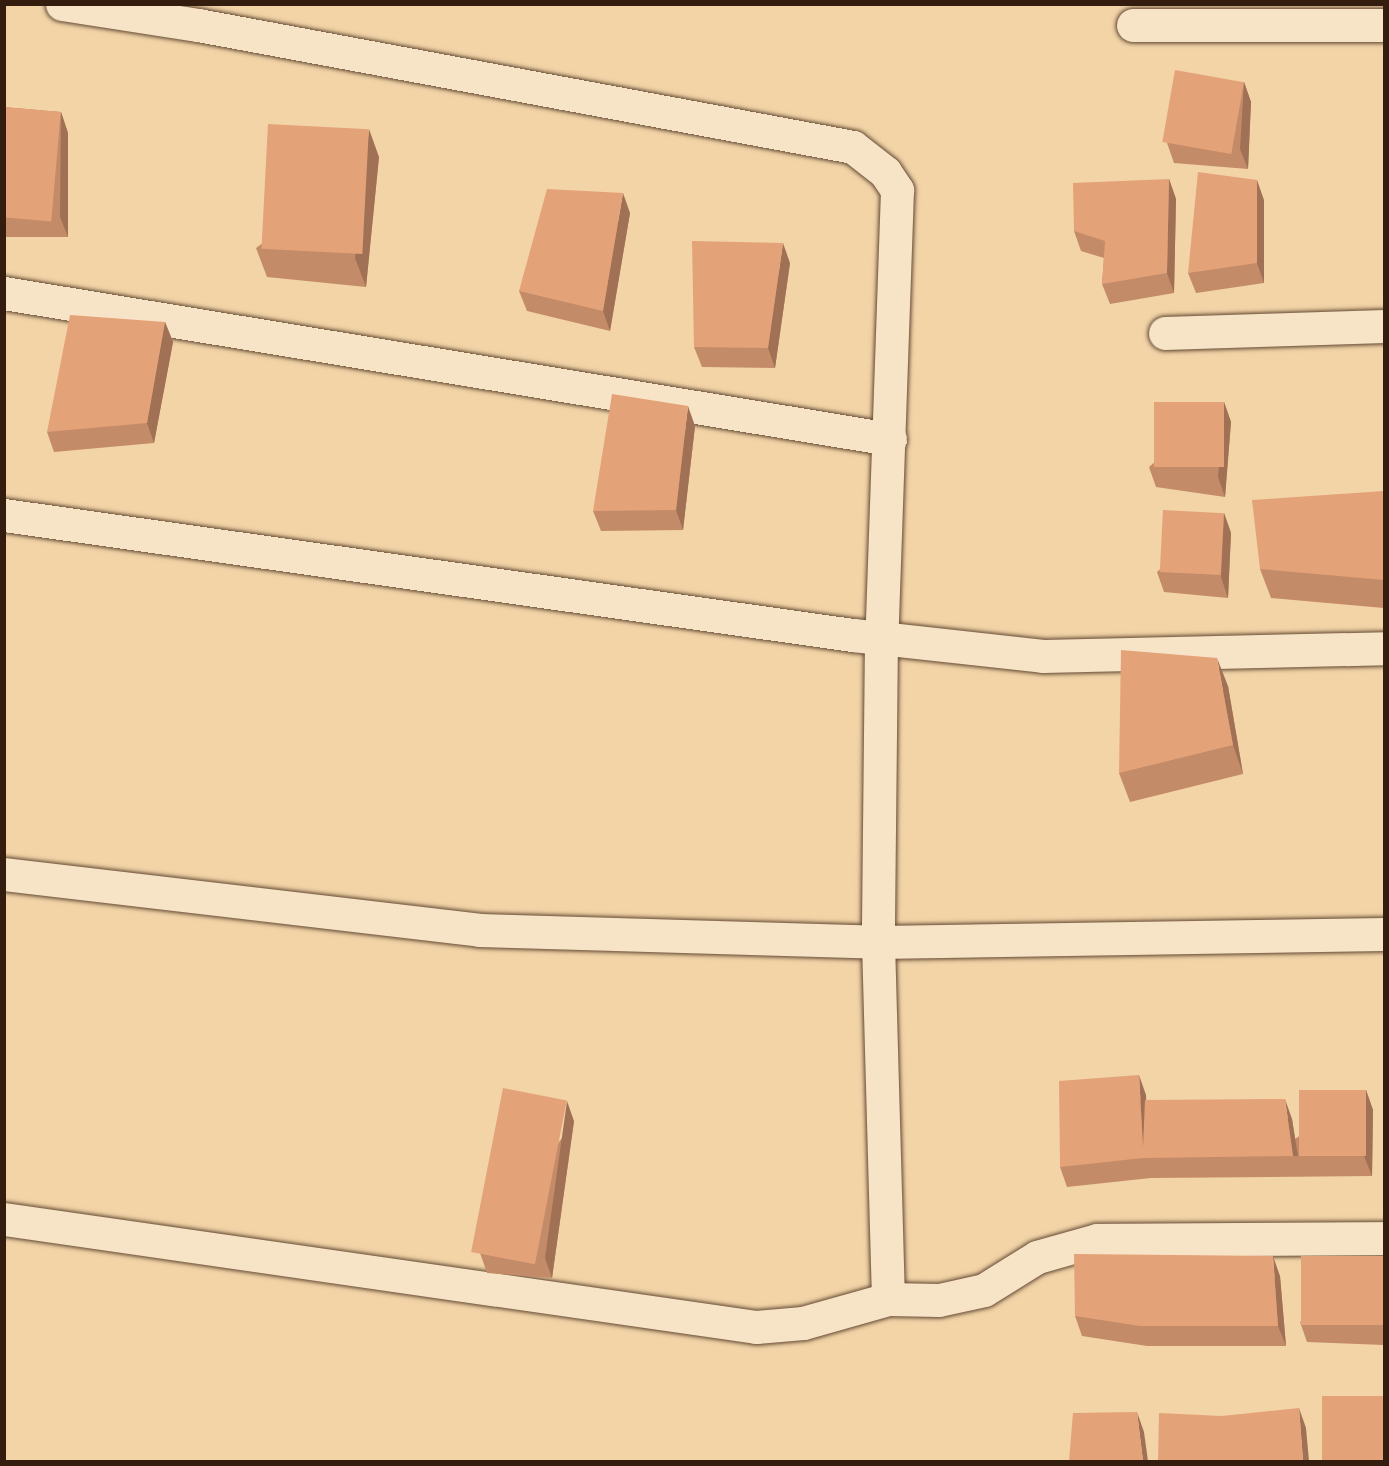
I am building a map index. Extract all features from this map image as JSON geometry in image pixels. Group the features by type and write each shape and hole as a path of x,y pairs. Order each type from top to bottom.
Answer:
{"street":[{"path":"62,4 198,25 853,147 885,172 897,190 890,439 881,638 878,942 888,1299"},
{"path":"1133,25 1384,25"},
{"path":"4,292 890,439"},
{"path":"1165,333 1384,326"},
{"path":"4,515 881,638 1043,656 1384,648"},
{"path":"4,874 479,930 878,942 1384,934"},
{"path":"4,1219 756,1327 803,1323 888,1299 939,1300 984,1290 1037,1257 1097,1240 1384,1238"}],"building":[{"path":"1175,70 1244,82 1231,154 1162,142"},
{"path":"4,107 61,112 51,222 4,217"},
{"path":"268,124 369,129 362,254 261,249"},
{"path":"1198,172 1257,180 1257,263 1188,273"},
{"path":"1169,179 1167,273 1102,284 1105,241 1074,231 1073,183"},
{"path":"547,189 623,193 603,311 519,291"},
{"path":"692,241 783,243 768,348 694,347"},
{"path":"70,315 165,322 147,423 47,432"},
{"path":"612,394 688,406 676,510 593,511"},
{"path":"1154,402 1224,402 1224,467 1154,467"},
{"path":"1384,491 1384,580 1260,569 1252,500"},
{"path":"1163,510 1224,513 1221,575 1160,572"},
{"path":"1121,650 1217,658 1233,745 1119,773"},
{"path":"1139,1075 1143,1147 1145,1100 1285,1099 1293,1156 1143,1158 1060,1167 1059,1081"},
{"path":"503,1088 567,1100 535,1264 471,1252"},
{"path":"1299,1090 1366,1090 1366,1156 1299,1156"},
{"path":"1074,1254 1273,1256 1278,1326 1140,1326 1075,1316"},
{"path":"1301,1256 1384,1256 1384,1325 1301,1325"},
{"path":"1322,1396 1384,1396 1384,1461 1322,1461"},
{"path":"1299,1408 1303,1461 1158,1461 1159,1413 1222,1416"},
{"path":"1137,1412 1143,1461 1069,1461 1073,1413"}]}
